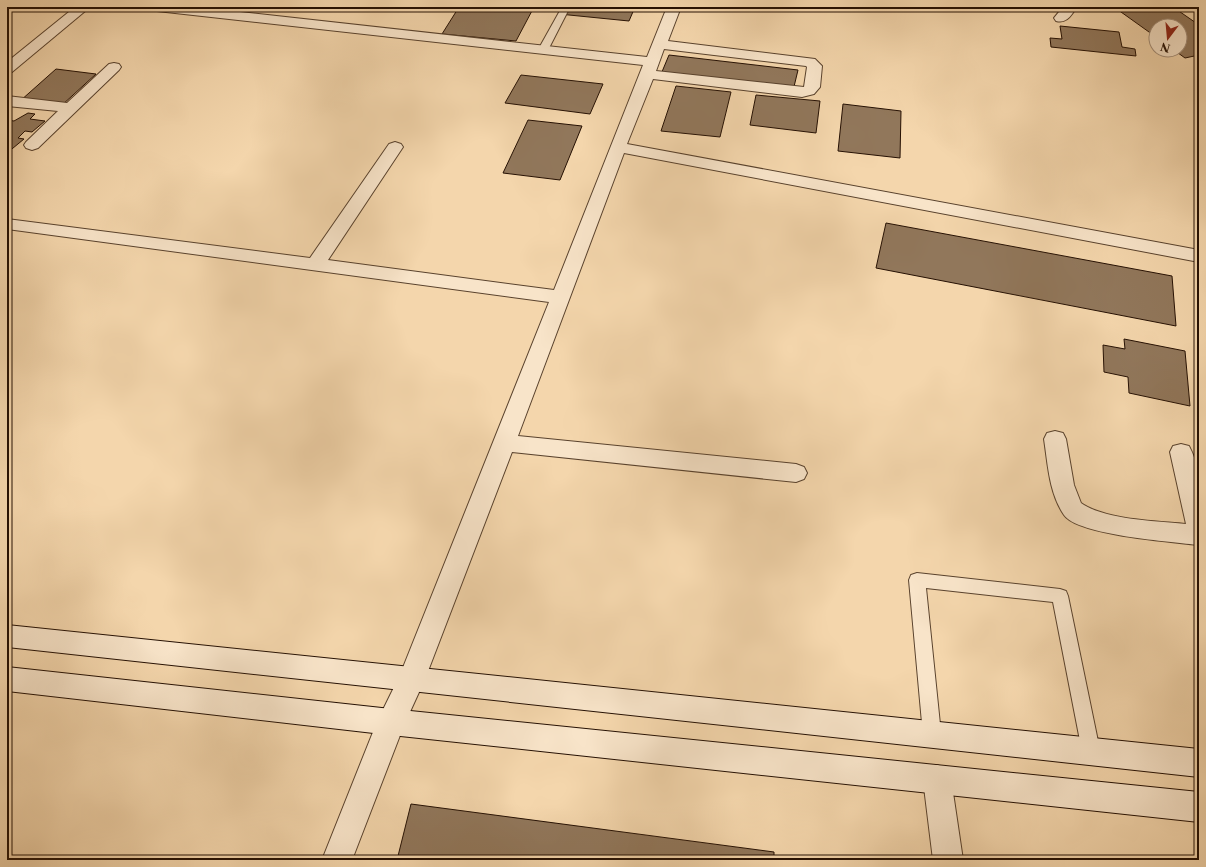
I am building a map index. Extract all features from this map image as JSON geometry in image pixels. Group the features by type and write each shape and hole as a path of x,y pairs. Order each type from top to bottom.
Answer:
{"street":[{"path":"7,69 84,7"},
{"path":"157,7 543,50 802,92 812,89 815,66 810,62 659,44"},
{"path":"337,860 391,722 412,680 618,147 674,7"},
{"path":"32,145 114,67"},
{"path":"7,101 71,108"},
{"path":"315,265 395,147"},
{"path":"618,147 1199,256"},
{"path":"7,224 561,297"},
{"path":"1055,439 1066,495 1074,512 1101,523 1199,535"},
{"path":"504,443 796,473"},
{"path":"1181,452 1199,526"},
{"path":"7,636 1199,763"},
{"path":"7,679 391,722 1199,807"},
{"path":"937,779 948,860"}],"lane":[{"path":"543,50 563,7"},
{"path":"932,734 918,580 1060,596 1091,751"}],"building":[{"path":"459,7 534,7 516,41 442,34"},
{"path":"562,7 635,7 629,21 559,14"},
{"path":"1114,7 1173,7 1199,25 1199,55 1188,57 1188,18 1148,18 1148,31"},
{"path":"1060,26 1119,32 1122,47 1135,49 1136,56 1051,47 1050,38 1062,39"},
{"path":"669,55 798,70 792,95 659,79"},
{"path":"56,69 96,74 61,106 20,101"},
{"path":"521,75 603,84 590,114 505,103"},
{"path":"676,86 731,92 720,137 661,131"},
{"path":"756,95 820,101 816,133 750,125"},
{"path":"843,104 901,111 900,158 838,151"},
{"path":"28,113 35,114 30,119 45,121 32,132 25,131 18,138 24,139 7,153 7,120 14,121"},
{"path":"528,120 582,126 560,180 503,173"},
{"path":"886,223 1172,276 1176,326 876,268"},
{"path":"1124,339 1185,351 1190,406 1129,393 1128,377 1104,372 1103,345 1125,349"},
{"path":"411,804 774,852 774,860 397,860"}]}
